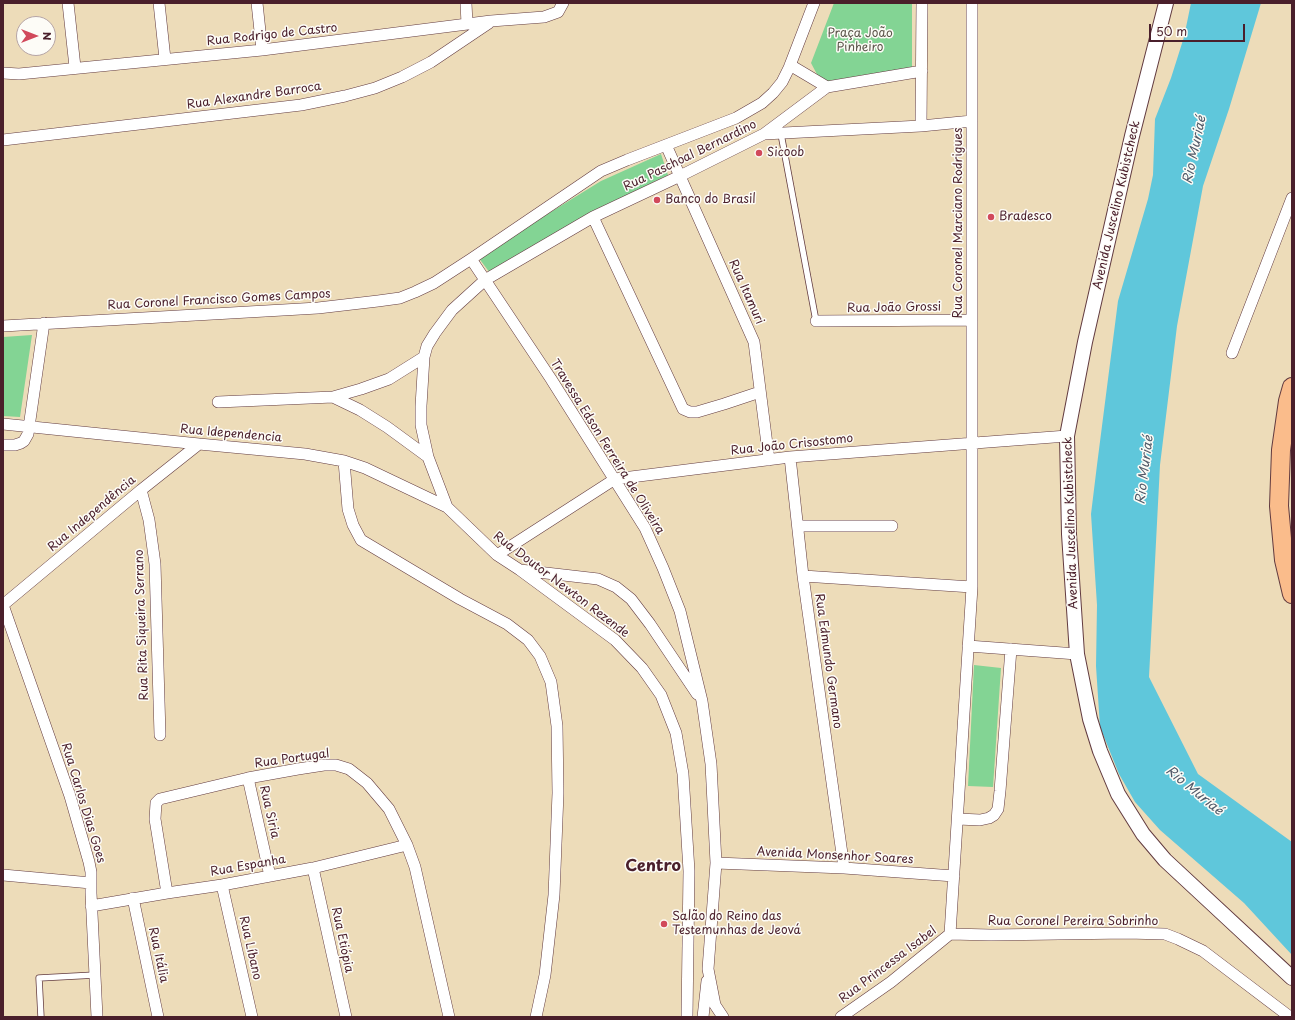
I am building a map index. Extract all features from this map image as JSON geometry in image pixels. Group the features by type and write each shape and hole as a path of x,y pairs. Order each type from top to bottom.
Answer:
{"highway":[{"path":"1292,387 1288,401 1281,450 1279,506 1284,560 1292,594"}],"street":[{"path":"68,3 75,67"},
{"path":"160,3 165,60"},
{"path":"258,3 262,50"},
{"path":"466,3 467,24"},
{"name":"Rua Rodrigo de Castro","path":"3,73 19,74 75,67 262,50 467,24 544,17 558,12 563,3"},
{"path":"814,3 790,65 827,87"},
{"path":"921,126 922,3"},
{"name":"Rua Coronel Marciano Rodrigues","path":"950,934 972,587 972,3"},
{"name":"Avenida Juscelino Kubistcheck","path":"1166,3 1132,136 1085,342 1067,436 1070,534 1077,654 1090,719 1100,751 1118,794 1143,834 1165,860 1292,978"},
{"name":"Rua Alexandre Barroca","path":"3,140 301,105 345,96 375,88 408,74 431,62 490,22"},
{"name":"Rua Paschoal Bernardino","path":"434,283 601,172 627,160 736,118 762,103 782,82 790,65"},
{"path":"764,134 827,87 922,71"},
{"name":"Rua Paschoal Bernardino","path":"424,357 427,346 452,310 485,280 593,217 764,134 921,126 972,121"},
{"name":"Rua Itamuri","path":"666,145 754,342 769,460"},
{"path":"1232,353 1292,198"},
{"path":"593,217 683,409 690,412 697,412 760,392"},
{"name":"Travessa Edson Ferreira de Oliveira","path":"471,259 646,528 680,611 702,701 711,764 716,863 708,969 715,1006 722,1017"},
{"name":"Rua Coronel Francisco Gomes Campos","path":"3,326 318,308 400,298 434,283"},
{"name":"Rua João Grossi","path":"816,321 972,320"},
{"path":"3,445 15,445 24,441 30,426 44,323"},
{"path":"218,402 333,397 389,379 424,357"},
{"path":"424,357 421,425 428,457 447,507"},
{"path":"333,397 360,410 388,427 428,457"},
{"name":"Rua Idependencia","path":"3,424 305,454 344,461 365,468 447,507"},
{"name":"Rua João Crisostomo","path":"615,479 790,457 1067,436"},
{"name":"Rua Independência","path":"3,605 141,490 199,444"},
{"name":"Rua Edmundo Germano","path":"790,457 803,576 844,868"},
{"path":"344,461 348,509 353,525 361,540 460,599 507,624 528,640 540,656 551,682 557,726 558,793 554,896 545,975 536,1017"},
{"path":"497,555 615,479"},
{"name":"Rua Rita Siqueira Serrano","path":"141,490 149,520 155,564 160,735"},
{"name":"Rua Doutor Newton Rezende","path":"447,507 497,555 520,570 614,640 642,668 661,695 676,733 683,774 689,871 687,1017"},
{"path":"798,526 892,526"},
{"path":"520,570 598,579 616,587 631,599 702,701"},
{"path":"803,576 972,587"},
{"name":"Rua Carlos Dias Goes","path":"3,605 70,796 89,862 97,1017"},
{"path":"968,646 1077,654"},
{"path":"958,820 980,820 989,818 994,815 998,809 1011,649"},
{"name":"Rua Portugal","path":"167,893 155,819 156,803 160,799 248,778 324,765 336,765 349,769 367,783 389,809 407,845 415,867 447,1017"},
{"name":"Rua Siria","path":"248,778 270,876"},
{"name":"Rua Espanha","path":"91,906 133,898 222,885 313,868 407,845"},
{"name":"Avenida Monsenhor Soares","path":"716,863 844,868 954,876"},
{"name":"Rua Etiópia","path":"313,868 346,1017"},
{"path":"3,874 91,883"},
{"name":"Rua Líbano","path":"222,885 252,1017"},
{"name":"Rua Itália","path":"133,898 158,1017"},
{"name":"Rua Coronel Pereira Sobrinho","path":"950,934 991,936 1127,933 1165,934 1204,951 1290,1017"},
{"name":"Rua Princessa Isabel","path":"841,1017 891,982 950,934"},
{"path":"703,1017 708,969"}],"lane":[{"path":"780,134 816,321"},
{"path":"41,1017 39,978 95,975"}],"green space":[{"name":"Praça João Pinheiro","path":"834,3 912,3 912,73 833,82 820,80 811,63"},
{"path":"661,154 668,175 586,216 490,273 478,257 601,181"},
{"path":"32,335 20,417 3,416 3,337"},
{"path":"974,665 1001,668 993,787 968,786"}],"water":[{"name":"Rio Muriaé","path":"1191,3 1261,3 1229,109 1203,186 1177,326 1160,465 1149,677 1198,774 1292,842 1292,955 1244,903 1160,830 1135,802 1119,774 1100,727 1096,666 1097,605 1091,514 1097,465 1118,301 1148,199 1153,175 1155,119 1171,78 1184,37"}],"place":[{"name":"Sicoob","path":"759,153"},
{"name":"Banco do Brasil","path":"657,200"},
{"name":"Bradesco","path":"991,217"},
{"name":"Salão do Reino das Testemunhas de Jeová","path":"664,924"}],"district":[{"name":"Centro","path":"653,867"}]}
